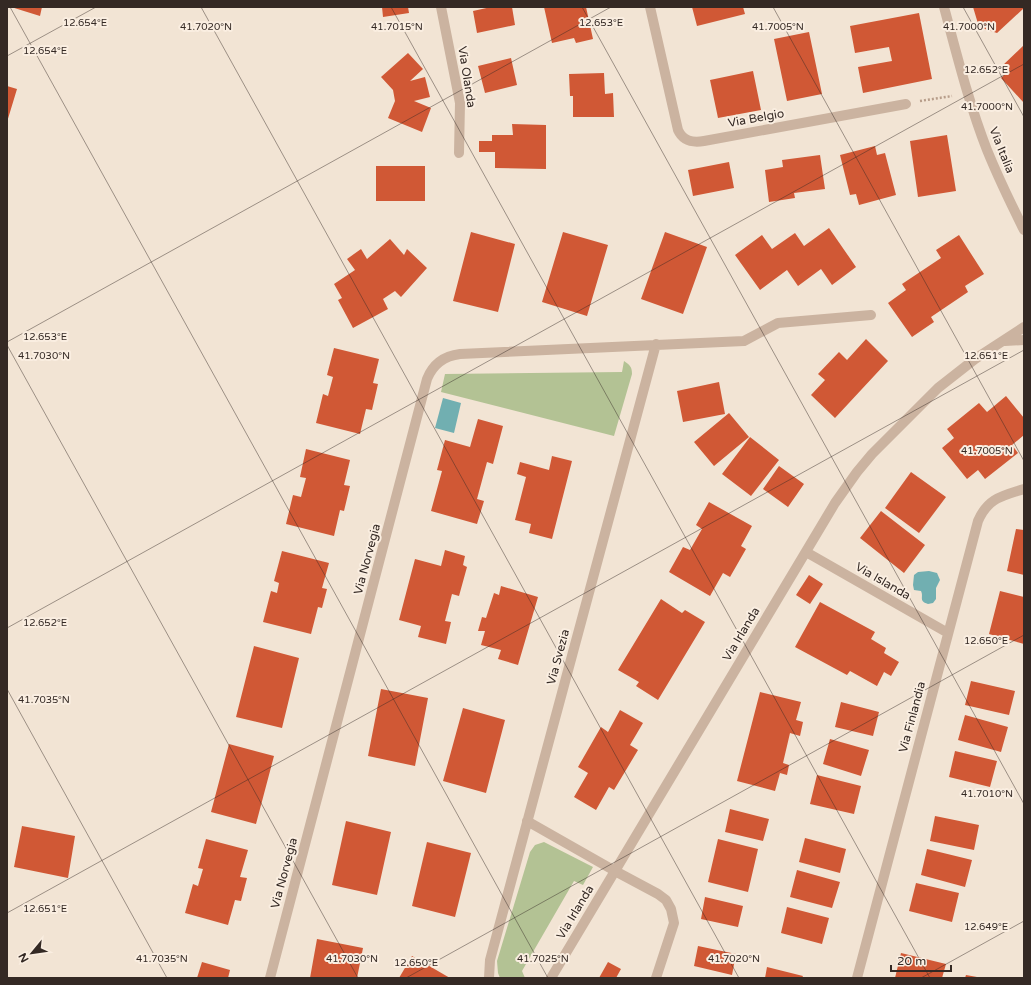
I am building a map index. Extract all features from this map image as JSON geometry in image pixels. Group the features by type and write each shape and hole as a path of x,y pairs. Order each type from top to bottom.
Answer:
{"street":[{"name":"Via Olanda","path":"441,7 460,103 459,153"},
{"name":"Via Belgio","path":"650,7 678,130 686,140 700,142 906,104"},
{"name":"Via Italia","path":"944,7 968,93 989,155 1024,230"},
{"name":"Via Norvegia","path":"270,978 427,379 431,371 439,362 456,354 744,341 778,323 871,315"},
{"name":"Via Irlanda","path":"551,978 846,487 872,454 938,388 969,363 1024,326"},
{"name":"Via Irlanda","path":"1001,342 1024,340"},
{"name":"Via Svezia","path":"489,978 490,960 656,344"},
{"name":"Via Finlandia","path":"857,978 980,516 986,507 995,499 1024,488"},
{"name":"Via Islanda","path":"806,552 948,633"},
{"path":"527,821 658,894 666,900 674,919 673,927 656,978"}],"path":[{"path":"906,104 968,93"}],"green space":[{"path":"624,361 630,366 632,374 614,436 441,392 445,374 622,372"},
{"path":"544,842 593,867 583,885 574,881 522,971 525,978 500,978 497,961 530,852 535,845"}],"water":[{"path":"443,398 461,403 454,433 435,428"},
{"path":"929,571 937,573 940,580 936,588 936,599 933,603 928,604 923,602 921,591 914,590 913,585 914,575 918,572"}],"building":[{"path":"11,7 42,7 40,16"},
{"path":"382,7 408,7 409,13 383,17"},
{"path":"491,7 512,7 515,25 477,33 473,11"},
{"path":"544,7 586,7 593,39 576,43 574,38 552,43"},
{"path":"692,7 743,7 745,14 697,26"},
{"path":"973,7 1024,8 997,33 979,27"},
{"path":"919,13 932,79 863,93 858,67 892,61 889,47 855,53 850,26"},
{"path":"809,32 822,94 787,101 774,39"},
{"path":"1024,45 1024,103 1001,78 1007,72 1002,66"},
{"path":"408,53 423,69 410,81 425,77 430,97 414,101 431,108 422,132 388,118 395,101 393,90 381,77"},
{"path":"511,58 517,85 485,93 478,66"},
{"path":"753,71 761,110 718,118 710,80"},
{"path":"604,73 605,94 613,93 614,117 573,117 573,96 570,96 569,74"},
{"path":"7,86 17,89 7,122"},
{"path":"512,124 546,125 546,169 495,168 495,152 479,152 479,141 492,141 492,135 513,135"},
{"path":"947,135 956,191 918,197 910,141"},
{"path":"875,146 877,155 885,153 896,195 859,205 856,194 850,195 840,155"},
{"path":"820,155 825,189 794,193 795,198 769,202 765,170 783,167 782,160"},
{"path":"729,162 734,188 693,196 688,170"},
{"path":"376,166 425,166 425,201 376,201"},
{"path":"829,228 856,267 832,285 821,269 798,286 787,270 760,290 735,255 762,235 772,249 795,233 804,246"},
{"path":"471,232 515,244 498,312 453,301"},
{"path":"563,232 608,245 587,316 542,302"},
{"path":"665,232 707,247 683,314 641,299"},
{"path":"959,235 984,274 965,286 968,292 931,317 934,322 912,337 888,303 906,290 902,284 941,258 936,250"},
{"path":"390,239 404,255 407,249 427,268 401,297 395,291 383,299 388,309 353,328 338,300 342,298 334,284 355,270 347,259 361,249 367,259"},
{"path":"866,339 888,361 835,418 811,395 825,380 818,374 839,352 847,360"},
{"path":"334,348 379,359 373,383 378,384 372,410 366,409 360,434 316,423 323,394 328,396 333,377 327,375"},
{"path":"719,382 725,414 683,422 677,391"},
{"path":"1006,396 1024,418 1024,435 1012,445 1018,453 985,479 978,470 967,479 942,448 954,438 947,429 979,403 987,412"},
{"path":"729,413 749,437 714,466 694,442"},
{"path":"478,419 503,426 493,464 487,462 477,499 484,501 477,524 431,511 442,471 437,470 445,440 470,447"},
{"path":"750,437 779,460 751,496 722,474"},
{"path":"306,449 350,460 344,485 350,486 344,511 340,510 334,536 286,524 293,495 301,497 306,478 300,477"},
{"path":"552,456 572,461 552,539 529,533 531,524 515,520 526,477 517,474 520,462 549,470"},
{"path":"779,466 804,484 788,507 763,489"},
{"path":"911,472 946,497 919,533 885,508"},
{"path":"709,502 752,526 741,546 746,549 730,577 723,573 710,596 669,572 683,547 690,550 702,529 696,525"},
{"path":"881,511 925,545 904,573 860,538"},
{"path":"1016,529 1024,530 1024,575 1007,571"},
{"path":"445,550 465,556 463,565 467,567 459,596 452,594 445,621 451,622 446,644 418,637 421,626 399,620 415,559 441,566"},
{"path":"282,551 329,563 322,588 327,589 322,608 318,607 311,634 263,622 271,591 277,593 279,583 274,581"},
{"path":"809,575 823,584 810,604 796,595"},
{"path":"501,586 538,597 518,665 498,659 501,650 481,645 485,631 478,631 482,617 486,618 494,593 499,595"},
{"path":"1000,591 1024,597 1024,644 989,634"},
{"path":"661,599 682,613 685,610 705,622 658,700 636,686 639,682 618,670"},
{"path":"820,602 875,632 871,639 886,648 884,653 899,662 891,676 884,672 877,686 850,671 847,675 795,647"},
{"path":"254,646 299,658 282,728 236,717"},
{"path":"971,681 1015,691 1009,715 965,705"},
{"path":"381,689 428,698 415,766 368,756"},
{"path":"760,692 801,702 796,720 803,722 800,736 790,733 783,763 789,765 787,775 780,773 775,791 737,781"},
{"path":"841,702 879,712 873,736 835,727"},
{"path":"463,708 505,720 486,793 443,781"},
{"path":"620,710 643,723 630,745 638,750 614,790 609,787 596,810 574,797 588,773 578,767 601,727 608,732"},
{"path":"965,715 1008,727 1001,752 958,740"},
{"path":"830,739 869,750 861,776 823,764"},
{"path":"229,744 274,756 256,824 211,812"},
{"path":"955,751 997,761 990,787 949,777"},
{"path":"817,775 861,786 854,814 810,804"},
{"path":"730,809 769,819 763,841 725,832"},
{"path":"935,816 979,825 974,850 930,841"},
{"path":"346,821 391,832 377,895 332,885"},
{"path":"22,826 75,836 68,878 14,867"},
{"path":"805,838 846,849 840,873 799,862"},
{"path":"206,839 248,850 240,877 247,878 241,901 235,900 228,925 185,913 193,884 198,886 203,869 198,868"},
{"path":"718,839 758,849 748,892 708,882"},
{"path":"427,842 471,853 455,917 412,906"},
{"path":"927,849 972,860 965,887 921,875"},
{"path":"797,870 840,882 832,908 790,897"},
{"path":"916,883 959,893 952,922 909,911"},
{"path":"705,897 743,906 738,927 701,919"},
{"path":"787,907 829,918 822,944 781,933"},
{"path":"317,939 363,948 357,978 310,978"},
{"path":"698,946 736,954 732,975 694,966"},
{"path":"901,953 946,964 942,978 895,978"},
{"path":"412,956 450,978 399,978"},
{"path":"202,962 230,970 228,978 197,978"},
{"path":"608,962 621,969 616,978 599,978"},
{"path":"767,967 803,976 802,978 765,978"},
{"path":"966,975 977,977 977,978 965,978"}]}
